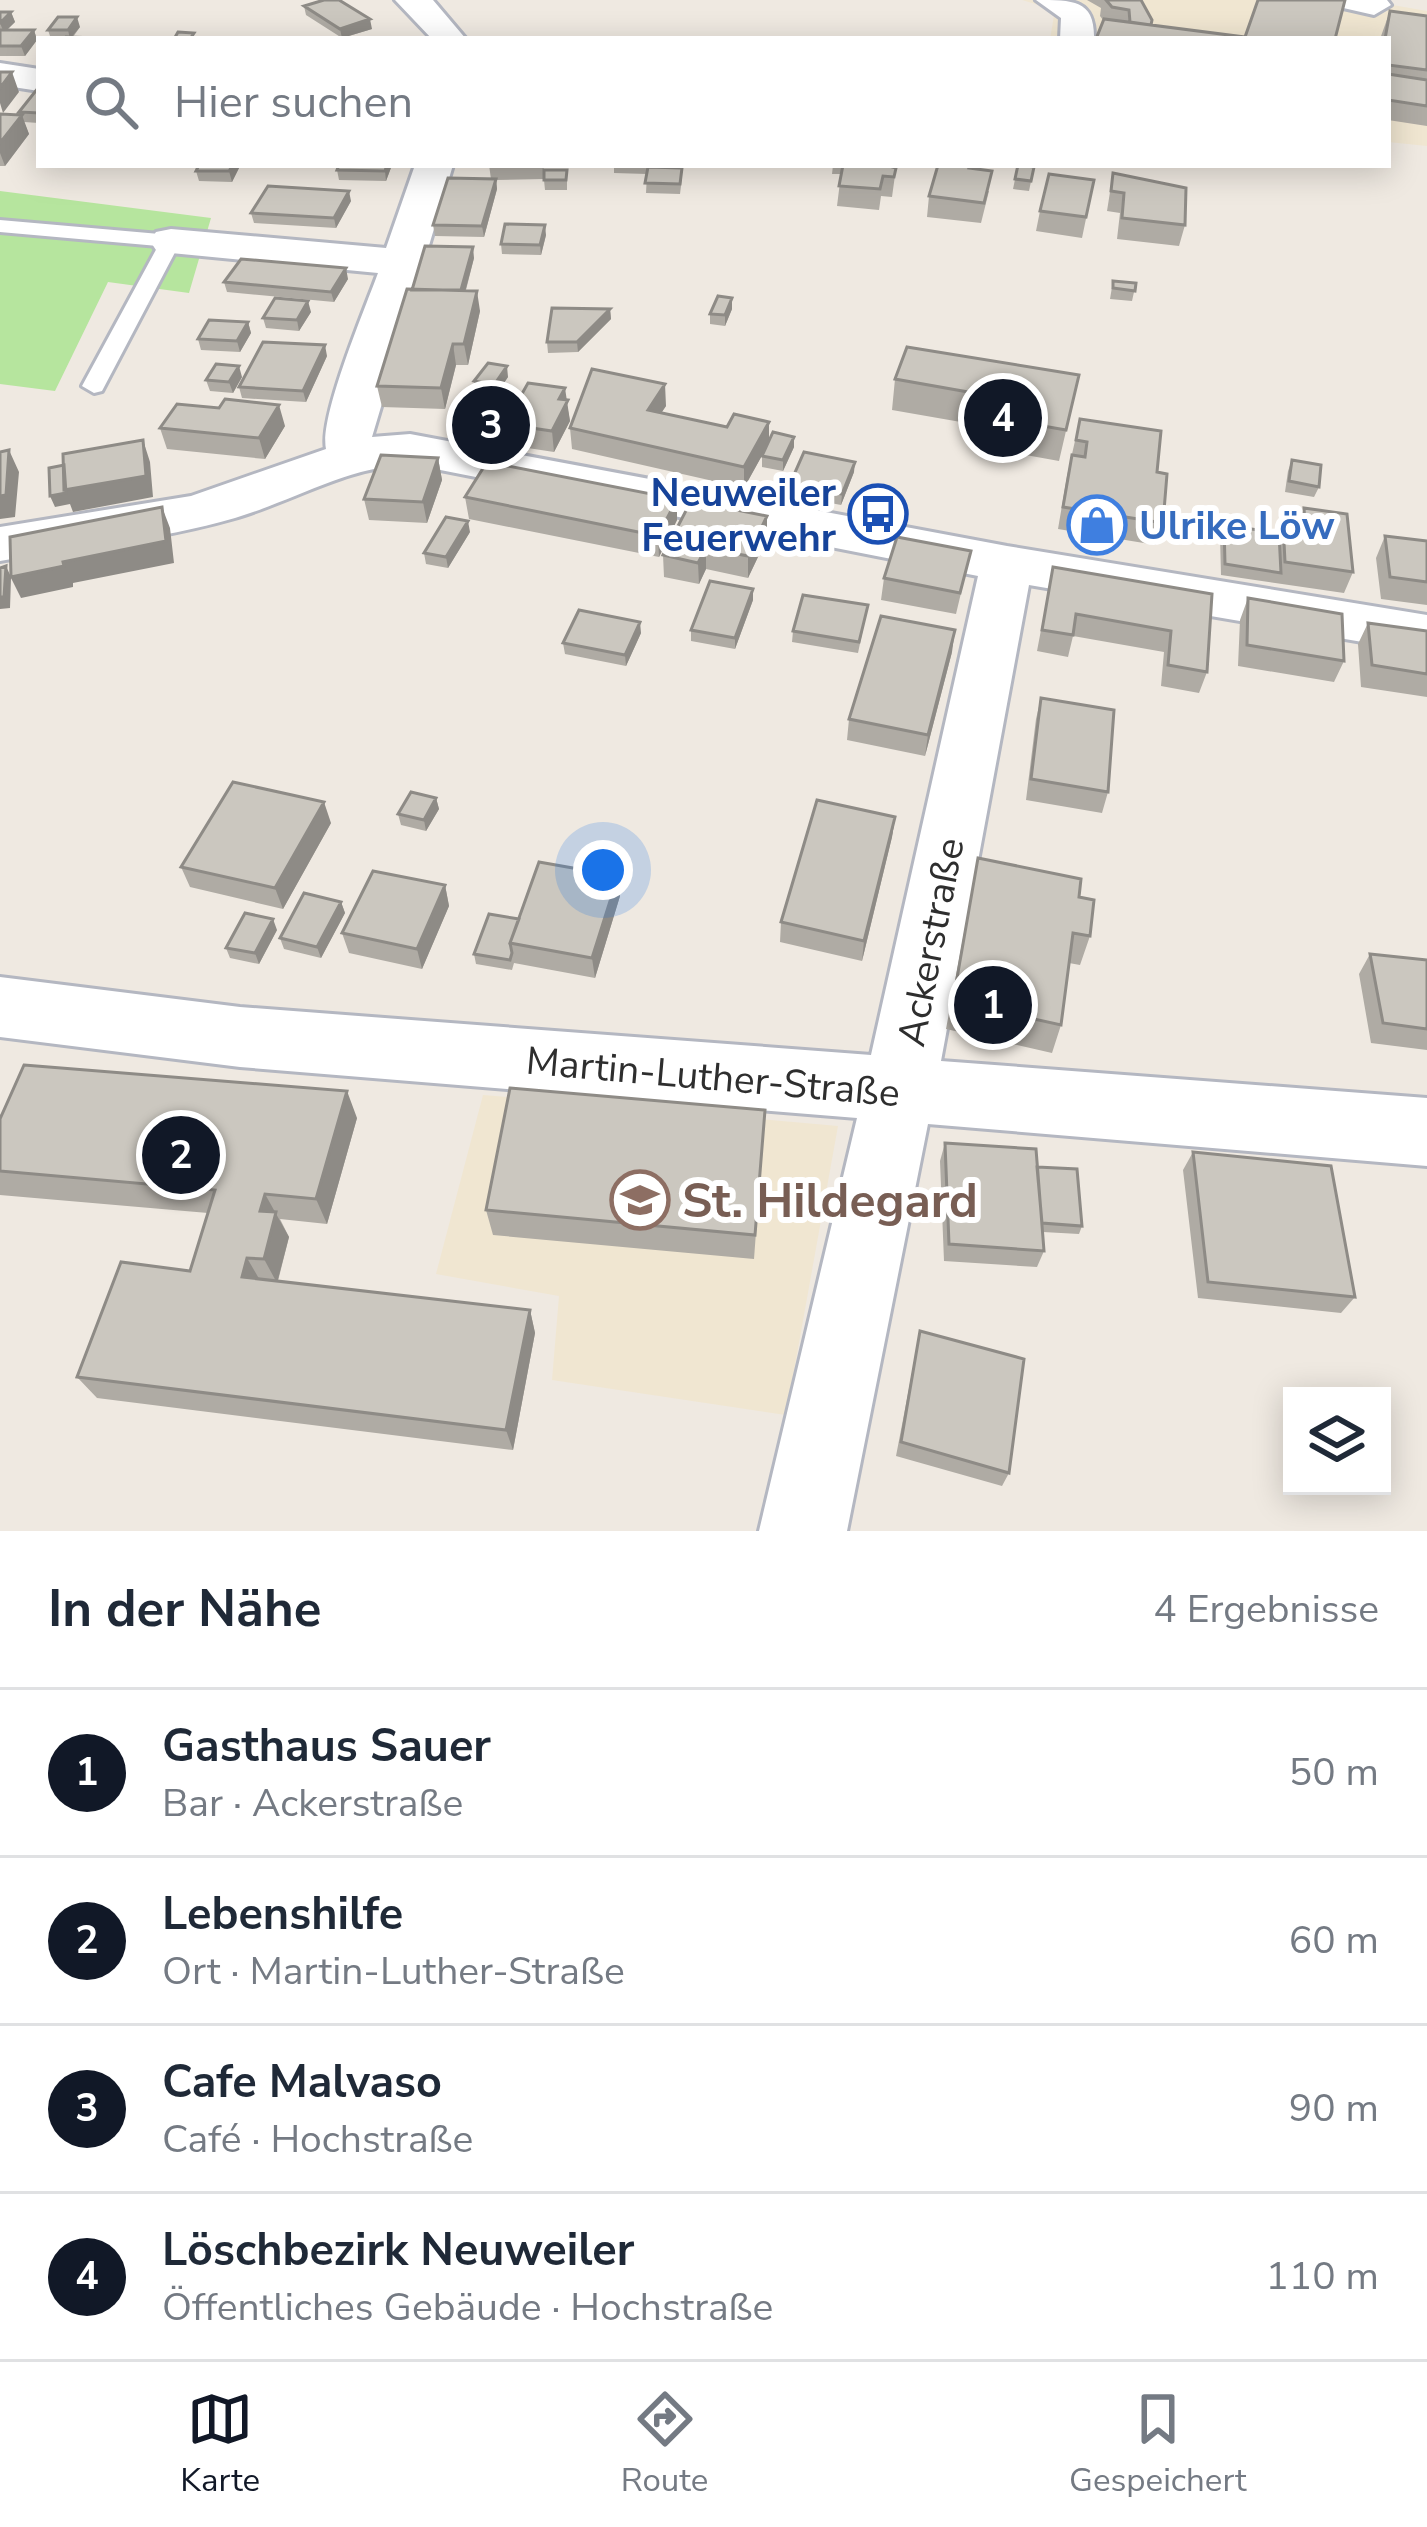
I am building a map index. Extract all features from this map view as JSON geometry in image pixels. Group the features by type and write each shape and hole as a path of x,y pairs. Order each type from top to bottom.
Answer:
{"street":[{"path":"1052,0 1078,14 1077,36"},
{"path":"0,74 36,80"},
{"path":"352,454 348,438 433,168"},
{"path":"171,241 400,262"},
{"path":"0,544 213,508 352,454 410,448 1007,564 1427,634"},
{"name":"Ackerstraße","path":"803,1531 1007,564"},
{"name":"Martin-Luther-Straße","path":"0,1007 240,1037 1427,1132"}],"lane":[{"path":"0,226 171,241 94,386"}],"shaded area":[{"path":"1022,0 1364,0 1427,11 1427,146 1391,142 1391,36 1051,36 1055,10"},
{"name":"St. Hildegard","path":"483,1095 838,1126 786,1415 552,1380 559,1296 436,1274"}],"green space":[{"path":"0,191 211,218 189,293 108,282 55,391 0,384"}],"building":[{"path":"339,0 370,19 340,29 304,6"},
{"path":"1106,0 1141,0 1151,25 1130,22 1129,10 1112,7"},
{"path":"1258,0 1345,0 1336,36 1245,36"},
{"path":"1390,11 1427,16 1427,70 1391,65 1391,36 1386,36"},
{"path":"58,17 77,17 68,30 48,30"},
{"path":"1104,19 1237,36 1097,36"},
{"path":"0,30 34,30 21,46 0,46"},
{"path":"0,72 12,72 0,88"},
{"path":"1391,74 1427,80 1427,106 1391,100"},
{"path":"36,91 36,113 19,112"},
{"path":"0,114 22,115 0,143"},
{"path":"198,168 231,168 229,171"},
{"path":"338,168 386,168 385,171"},
{"path":"648,168 682,168 680,184 645,183"},
{"path":"842,168 896,168 894,177 883,176 880,189 839,186"},
{"path":"937,168 992,171 984,203 929,196"},
{"path":"1017,168 1034,168 1031,181 1015,179"},
{"path":"544,170 567,170 566,180 544,180"},
{"path":"1113,173 1186,188 1185,225 1122,218 1124,193 1111,191"},
{"path":"1049,174 1094,180 1086,217 1040,211"},
{"path":"448,178 496,179 482,226 433,225"},
{"path":"268,186 349,191 334,218 251,213"},
{"path":"505,224 545,225 540,245 501,244"},
{"path":"425,246 473,247 461,290 412,290"},
{"path":"241,259 346,268 331,292 224,282"},
{"path":"1113,281 1136,283 1135,291 1113,288"},
{"path":"407,289 477,291 464,344 453,344 441,388 377,386"},
{"path":"718,296 732,298 725,315 710,314"},
{"path":"275,298 308,301 297,320 263,318"},
{"path":"552,308 610,309 577,342 547,342"},
{"path":"209,320 248,322 237,341 198,339"},
{"path":"263,342 325,345 303,391 239,387"},
{"path":"907,347 1079,375 1066,430 980,415 985,395 895,379"},
{"path":"488,363 507,366 494,385 474,381"},
{"path":"216,364 239,366 229,382 206,380"},
{"path":"592,369 665,384 648,410 727,427 734,414 769,422 744,467 570,428"},
{"path":"528,383 565,388 559,399 568,400 552,431 505,424"},
{"path":"478,397 517,403 505,424 507,435 461,428"},
{"path":"225,399 279,405 259,438 160,428 177,404 219,408"},
{"path":"1080,419 1161,431 1157,472 1167,474 1163,523 1063,507 1072,455 1085,457 1087,442 1076,440"},
{"path":"773,432 794,437 783,460 762,456"},
{"path":"143,440 146,476 64,490 63,454"},
{"path":"9,450 6,495 0,496 0,452"},
{"path":"804,452 855,462 842,494 790,484"},
{"path":"381,455 438,458 423,502 364,499"},
{"path":"1292,460 1321,465 1319,487 1289,481"},
{"path":"487,462 677,499 658,536 465,497"},
{"path":"64,465 66,493 50,496 49,468"},
{"path":"691,501 767,516 748,556 706,548 698,563 663,555"},
{"path":"162,507 166,541 11,577 10,537"},
{"path":"1304,508 1347,514 1353,572 1285,562 1283,522 1305,525"},
{"path":"446,517 468,521 446,557 424,553"},
{"path":"1224,525 1279,533 1281,573 1225,564"},
{"path":"1385,536 1427,541 1427,582 1390,577"},
{"path":"897,537 971,551 960,593 884,578"},
{"path":"6,566 4,597 0,597 0,568"},
{"path":"1053,567 1212,594 1207,672 1168,665 1171,631 1076,614 1073,635 1042,630"},
{"path":"710,581 753,589 735,638 691,630"},
{"path":"803,595 868,605 859,642 793,631"},
{"path":"1248,598 1342,614 1344,661 1247,645"},
{"path":"579,610 640,622 625,655 563,643"},
{"path":"881,616 955,630 928,735 849,719"},
{"path":"1368,623 1427,631 1427,674 1372,665"},
{"path":"1041,698 1114,710 1108,792 1031,779"},
{"path":"233,782 324,802 275,888 181,867"},
{"path":"411,792 436,798 424,820 398,814"},
{"path":"817,800 895,817 864,941 781,922"},
{"path":"978,858 1081,879 1079,897 1094,900 1090,936 1073,933 1061,1025 953,1001"},
{"path":"539,862 618,876 592,958 510,943"},
{"path":"373,871 445,885 417,949 342,933"},
{"path":"304,893 341,902 317,947 280,938"},
{"path":"245,913 273,919 255,953 226,948"},
{"path":"489,914 519,919 510,943 510,960 474,954"},
{"path":"1370,954 1427,960 1427,1029 1383,1023"},
{"path":"24,1065 347,1091 316,1199 265,1194 260,1211 276,1212 264,1259 247,1258 242,1277 530,1310 506,1430 77,1377 121,1262 190,1271 215,1190 0,1171 0,1119"},
{"path":"510,1088 765,1110 755,1235 486,1210"},
{"path":"945,1143 1036,1149 1044,1251 949,1244"},
{"path":"1193,1152 1331,1166 1355,1297 1208,1282"},
{"path":"1037,1167 1077,1169 1082,1226 1042,1223"},
{"path":"920,1331 1024,1359 1009,1473 901,1442"}],"place":[{"name":"Löschbezirk Neuweiler","path":"1003,418"},
{"name":"Cafe Malvaso","path":"491,425"},
{"name":"Neuweiler Feuerwehr","path":"878,514"},
{"name":"Ulrike Löw","path":"1097,525"},
{"name":"Gasthaus Sauer","path":"993,1005"},
{"name":"Lebenshilfe","path":"181,1155"},
{"name":"St. Hildegard","path":"640,1200"}]}
